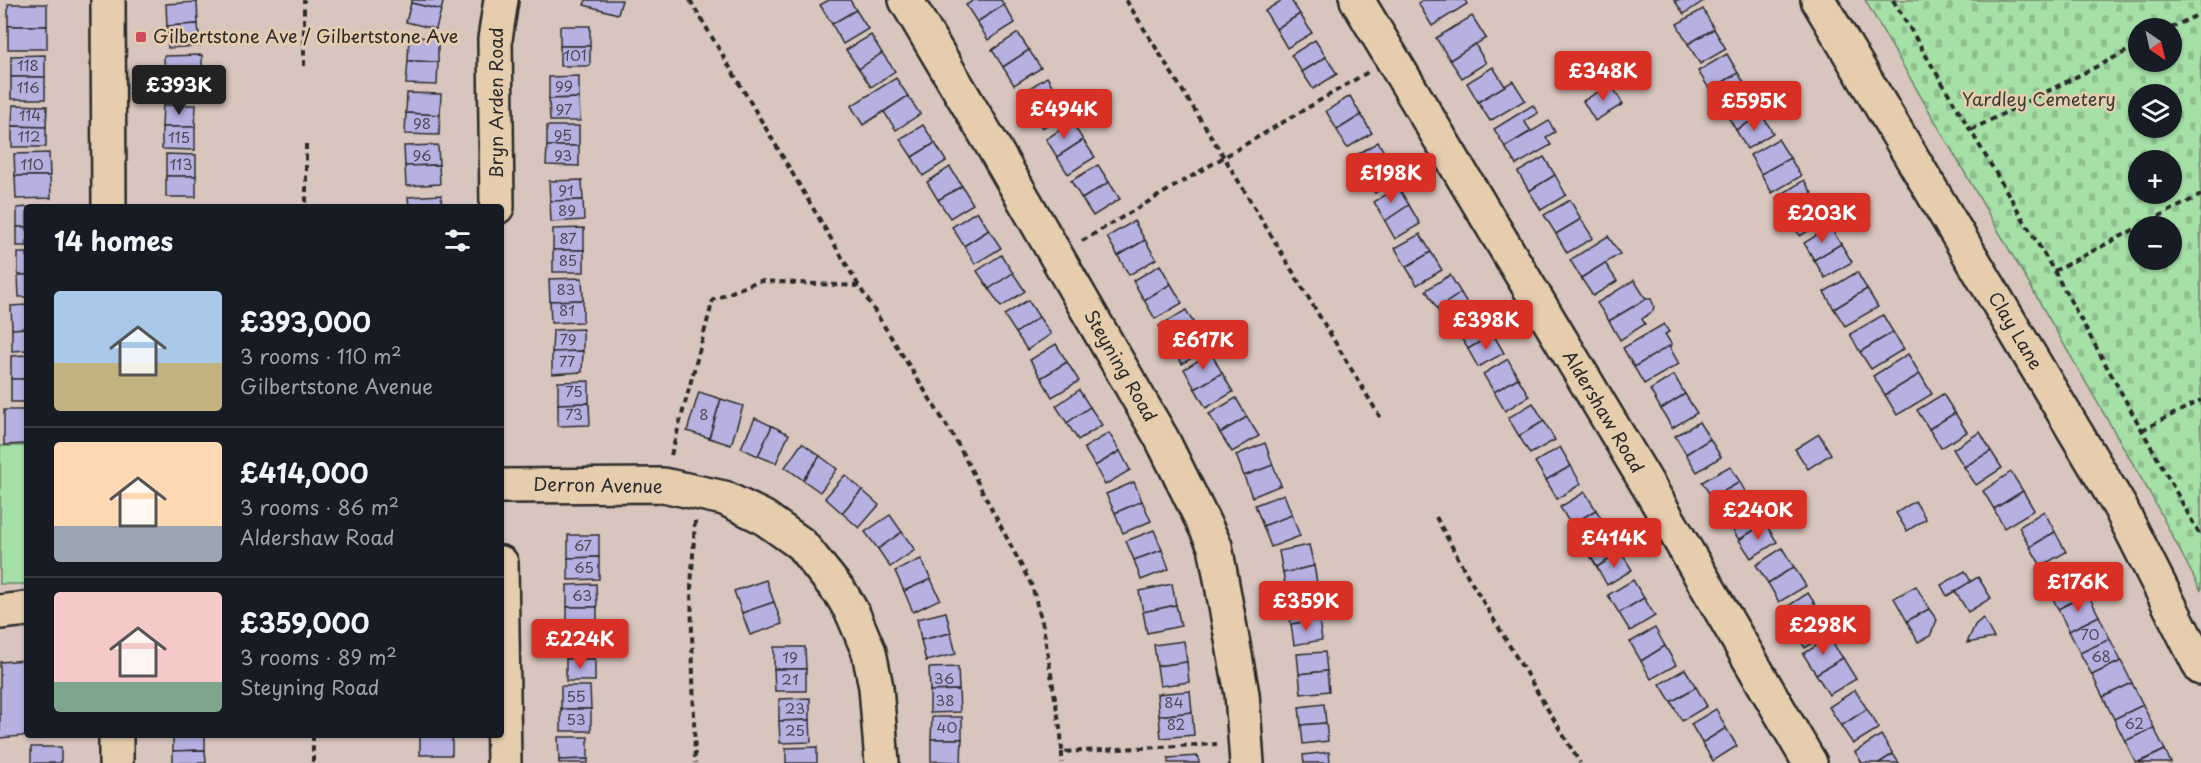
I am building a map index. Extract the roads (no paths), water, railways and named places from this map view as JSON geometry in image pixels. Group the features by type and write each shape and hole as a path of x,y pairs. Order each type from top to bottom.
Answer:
{"street":[{"path":"108,0 109,204"},
{"name":"Bryn Arden Road","path":"497,204 495,39 501,0"},
{"name":"Steyning Road","path":"906,0 1057,255 1162,439 1215,546 1242,694 1246,753"},
{"name":"Aldershaw Road","path":"1357,0 1649,487 1810,763"},
{"name":"Clay Lane","path":"1818,0 2120,507 2201,668"},
{"name":"Derron Avenue","path":"504,486 663,485 724,498 764,517 801,544 842,595 854,614 869,652 876,687 882,763"},
{"path":"0,612 24,609"},
{"path":"116,738 116,763"},
{"path":"504,738 504,763"}],"place":[{"name":"Gilbertstone Ave / Gilbertstone Ave","path":"141,37"}],"park label":[{"name":"Yardley Cemetery","path":"2039,100"}]}
